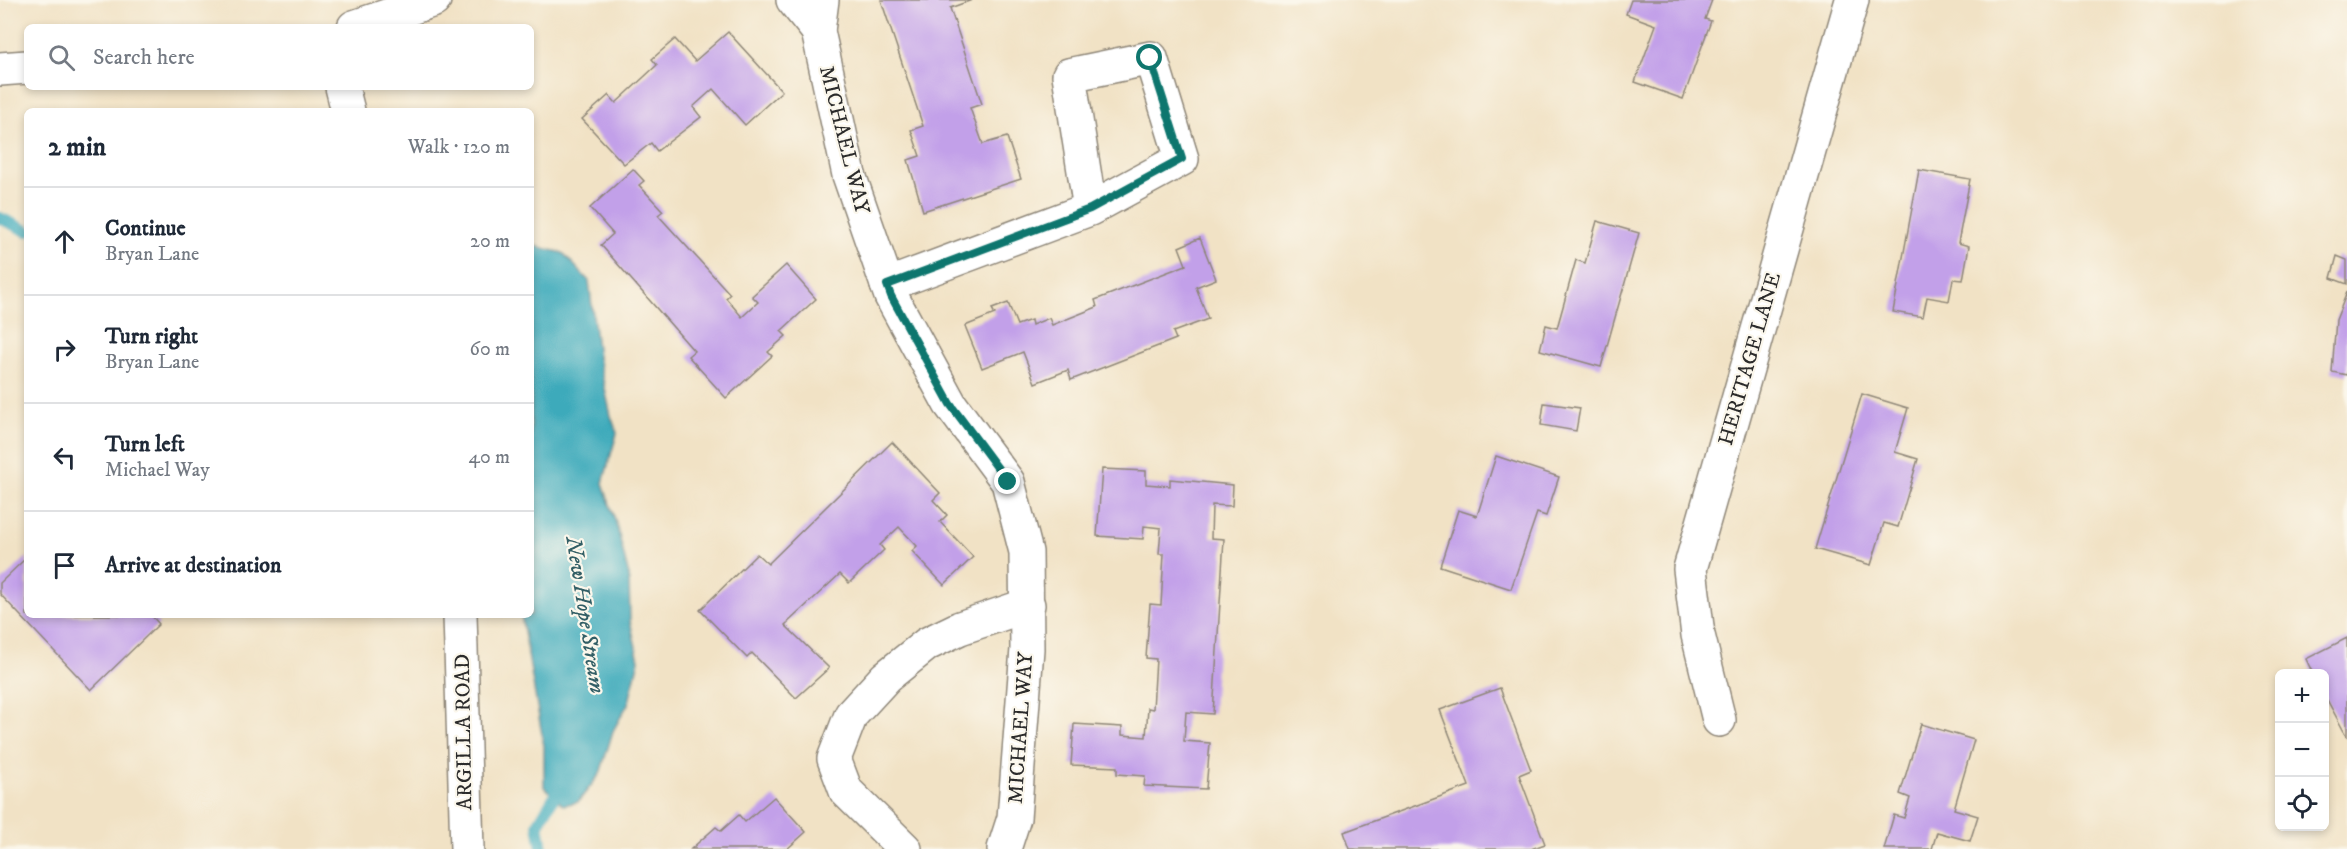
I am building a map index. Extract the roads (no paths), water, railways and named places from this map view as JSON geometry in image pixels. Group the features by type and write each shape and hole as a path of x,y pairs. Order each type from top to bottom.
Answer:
{"street":[{"path":"363,24 434,0"},
{"name":"MICHAEL WAY","path":"793,0 820,15 849,175 891,296 950,404 1008,482 1026,552 1027,649 1014,818 1004,849"},
{"name":"HERITAGE LANE","path":"1719,720 1698,635 1690,568 1852,0"},
{"path":"887,285 1090,209 1182,159 1150,58 1069,75 1090,209"},
{"path":"0,69 24,67"},
{"path":"343,90 347,108"},
{"path":"905,849 846,792 834,759 852,715 886,677 927,644 960,628 1028,604"},
{"name":"ARGILLA ROAD","path":"459,618 466,849"}],"water":[{"path":"534,246 563,253 589,281 598,357 617,433 603,483 629,576 630,621 639,660 629,702 613,731 600,774 578,802 563,805 544,787 544,746 522,618 534,618"}],"waterway":[{"name":"New Hope Stream","path":"0,218 24,230"},
{"name":"New Hope Stream","path":"542,849 538,824 554,797 558,783"}]}
